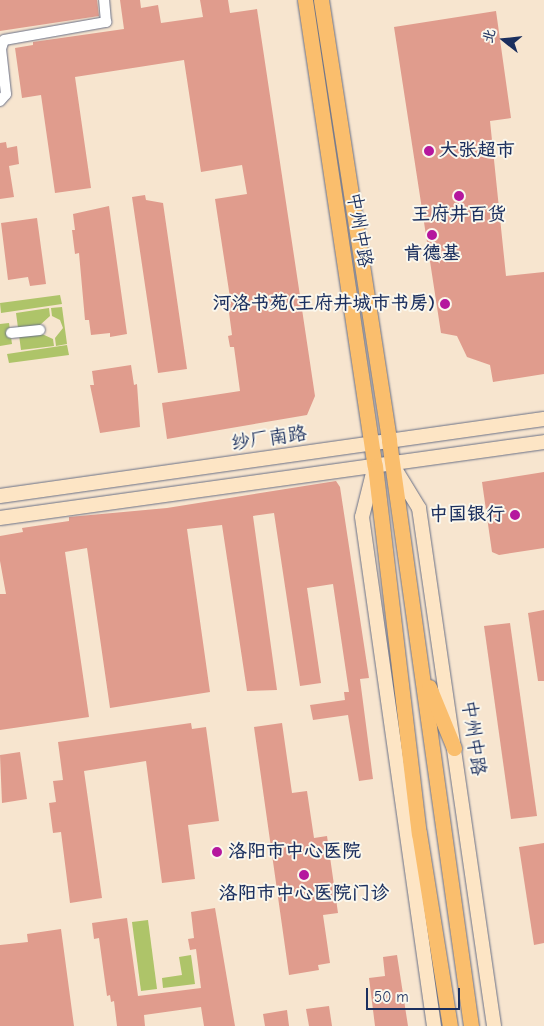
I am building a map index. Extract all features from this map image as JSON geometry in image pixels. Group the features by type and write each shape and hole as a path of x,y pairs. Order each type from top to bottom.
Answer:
{"main road":[{"name":"中州中路","path":"305,0 375,466 420,833 450,1026"},
{"name":"中州中路","path":"321,0 389,441 471,1026"},
{"name":"纱厂南路","path":"0,496 544,419"},
{"path":"0,518 544,442"},
{"name":"中州中路","path":"392,463 419,508 494,1026"},
{"name":"中州中路","path":"375,466 362,517 434,1026"},
{"path":"420,663 454,748"}],"street":[{"path":"0,101 6,94 1,49 4,40 106,22 104,0"},
{"path":"11,334 40,330"}],"green space":[{"path":"60,295 62,304 1,313 0,303"},
{"path":"62,307 67,344 56,346 55,338 63,328 60,320 52,316 51,308"},
{"path":"49,308 50,316 40,325 42,334 53,339 54,346 21,350 16,313"},
{"path":"9,323 12,344 0,346 0,324"},
{"path":"67,345 69,355 9,363 7,354"},
{"path":"148,920 157,989 141,991 132,922"},
{"path":"191,955 195,984 163,988 162,978 182,975 179,957"}],"building":[{"path":"0,0 97,0 99,16 0,31"},
{"path":"120,0 140,0 141,8 158,5 161,23 203,17 200,0 228,0 230,13 257,9 315,396 307,415 167,439 162,403 240,391 234,347 230,347 228,336 232,335 228,305 231,304 215,199 247,194 242,165 201,172 184,60 75,77 91,188 55,193 41,95 22,98 15,48 33,45 33,42 124,29"},
{"name":"王府井百货","path":"496,11 511,118 490,121 506,276 544,272 544,374 493,382 490,365 467,357 457,336 441,333 394,27"},
{"path":"6,142 7,148 17,146 19,164 9,166 14,197 0,199 0,143"},
{"path":"145,195 146,200 163,203 187,369 158,373 132,197"},
{"path":"109,206 127,334 110,337 110,333 91,335 89,320 85,320 79,253 75,254 72,230 75,230 73,214"},
{"path":"37,218 46,284 30,286 28,277 8,280 1,223"},
{"path":"131,365 134,385 137,384 140,427 100,433 90,385 94,385 92,371"},
{"name":"中国银行","path":"544,472 544,548 499,555 492,552 482,482"},
{"path":"336,481 340,487 369,678 360,679 373,779 359,781 348,715 313,720 310,705 345,700 344,692 349,692 333,584 307,588 321,683 300,686 274,513 253,516 277,690 247,691 222,525 187,529 210,692 110,708 87,548 65,552 89,717 0,730 0,594 6,594 0,561 0,536 23,532 22,528 69,521 69,517 167,508"},
{"path":"544,610 544,681 538,681 528,613"},
{"path":"510,623 537,816 511,819 484,626"},
{"path":"191,723 192,729 206,727 219,821 188,825 195,879 162,883 146,761 84,771 102,898 70,903 61,832 53,833 49,803 56,802 53,781 63,780 58,742"},
{"name":"洛阳市中心医院门诊","path":"282,723 292,793 307,791 314,838 327,836 338,913 323,915 330,963 318,965 319,970 289,975 254,727"},
{"path":"20,752 27,799 2,803 0,755"},
{"path":"544,843 544,943 534,945 519,847"},
{"path":"215,908 235,1026 204,1026 201,1007 144,1015 145,1026 117,1026 114,1001 111,1002 110,995 107,996 99,938 94,939 92,923 127,918 138,996 201,988 196,949 190,950 188,939 194,938 191,912"},
{"path":"61,929 74,1026 0,1026 0,945 28,942 27,934"},
{"path":"397,955 408,1026 375,1026 369,978 385,976 383,957"},
{"path":"329,1006 332,1026 309,1026 306,1009"},
{"path":"287,1010 289,1026 265,1026 263,1014"}],"place":[{"name":"大张超市","path":"429,151"},
{"name":"王府井百货","path":"459,196"},
{"name":"肯德基","path":"432,235"},
{"name":"河洛书苑(王府井城市书房)","path":"445,304"},
{"name":"中国银行","path":"515,515"},
{"name":"洛阳市中心医院","path":"217,852"},
{"name":"洛阳市中心医院门诊","path":"304,875"}]}
